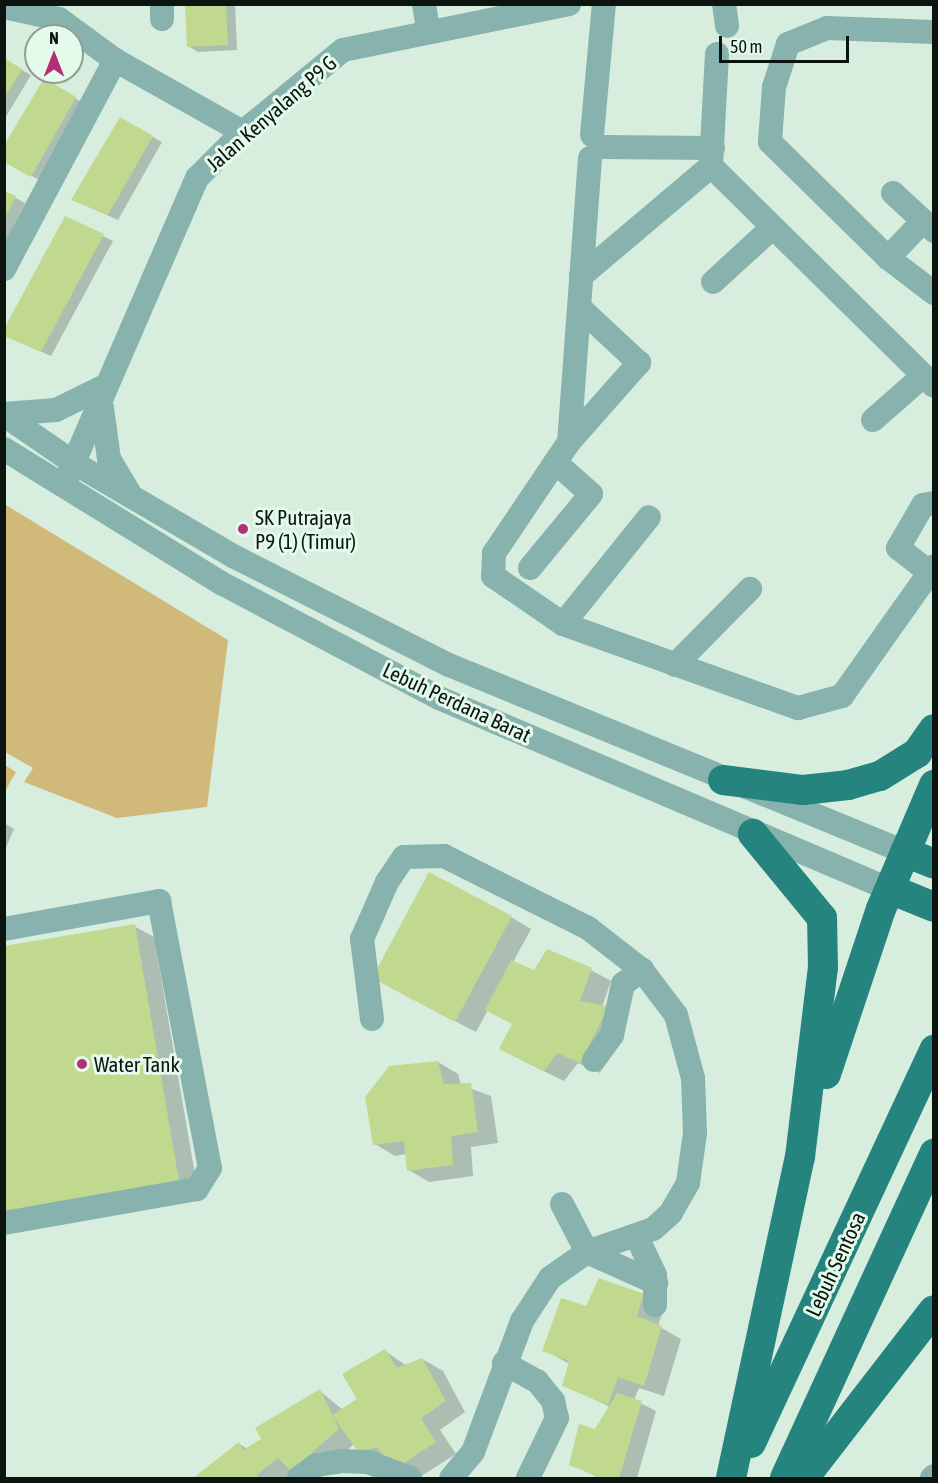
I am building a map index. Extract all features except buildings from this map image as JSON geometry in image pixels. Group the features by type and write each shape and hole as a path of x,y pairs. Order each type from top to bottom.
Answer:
{"main road":[{"path":"723,780 803,790 848,785 880,777 917,753 933,729"},
{"path":"800,1157 911,898 921,859 933,785"},
{"path":"733,1479 800,1157 821,988 822,918 753,834"},
{"name":"Lebuh Sentosa","path":"733,1479 933,1050"},
{"name":"Lebuh Sentosa","path":"785,1479 933,1154"},
{"path":"804,1479 933,1310"}],"street":[{"path":"424,4 428,30"},
{"name":"Jalan Kenyalang P9 G","path":"54,483 101,394 197,178 243,132 343,50 428,30 569,4"},
{"path":"530,568 591,494 562,452 580,308 581,276 595,147 604,4"},
{"path":"4,7 59,12 115,60 243,132"},
{"path":"933,32 827,28 788,44 774,87 770,142 888,258 933,293"},
{"path":"717,54 712,157 772,228 928,381 873,420"},
{"path":"4,269 115,60"},
{"path":"595,147 712,157"},
{"path":"581,276 712,157"},
{"path":"888,258 928,226 893,193"},
{"path":"714,282 772,228"},
{"path":"580,308 639,363 562,452 494,553 493,576 563,624 798,708 843,696 931,569 898,548 923,506 933,503"},
{"path":"4,414 56,410 101,394 109,459 132,497"},
{"name":"Lebuh Perdana Barat","path":"4,414 68,459 233,556 449,665 723,780 921,859"},
{"name":"Lebuh Perdana Barat","path":"4,449 54,483 223,584 439,698 753,834 911,898"},
{"path":"563,624 649,517"},
{"path":"675,665 750,589"},
{"path":"372,1019 362,939 404,857 423,853 444,856 588,928 642,970 676,1016 693,1078 695,1133 688,1183 671,1213 637,1237 587,1252 550,1278 522,1321 504,1363 473,1452 451,1479"},
{"path":"4,928 159,901 210,1168 197,1189 4,1223"},
{"path":"594,1060 612,1035 623,984 642,970"},
{"path":"562,1203 587,1252 655,1294 637,1237"},
{"path":"504,1363 537,1381 554,1401 557,1418 528,1479"},
{"path":"300,1479 317,1465 342,1461 368,1462 410,1479"},
{"path":"422,1479 429,1479"}],"shaded area":[{"path":"4,504 228,640 207,807 117,818 24,782 33,768 5,752"},
{"path":"5,765 16,772 5,791"}],"place":[{"name":"SK Putrajaya P9 (1) (Timur)","path":"243,529"},
{"name":"Water Tank","path":"82,1064"}]}
